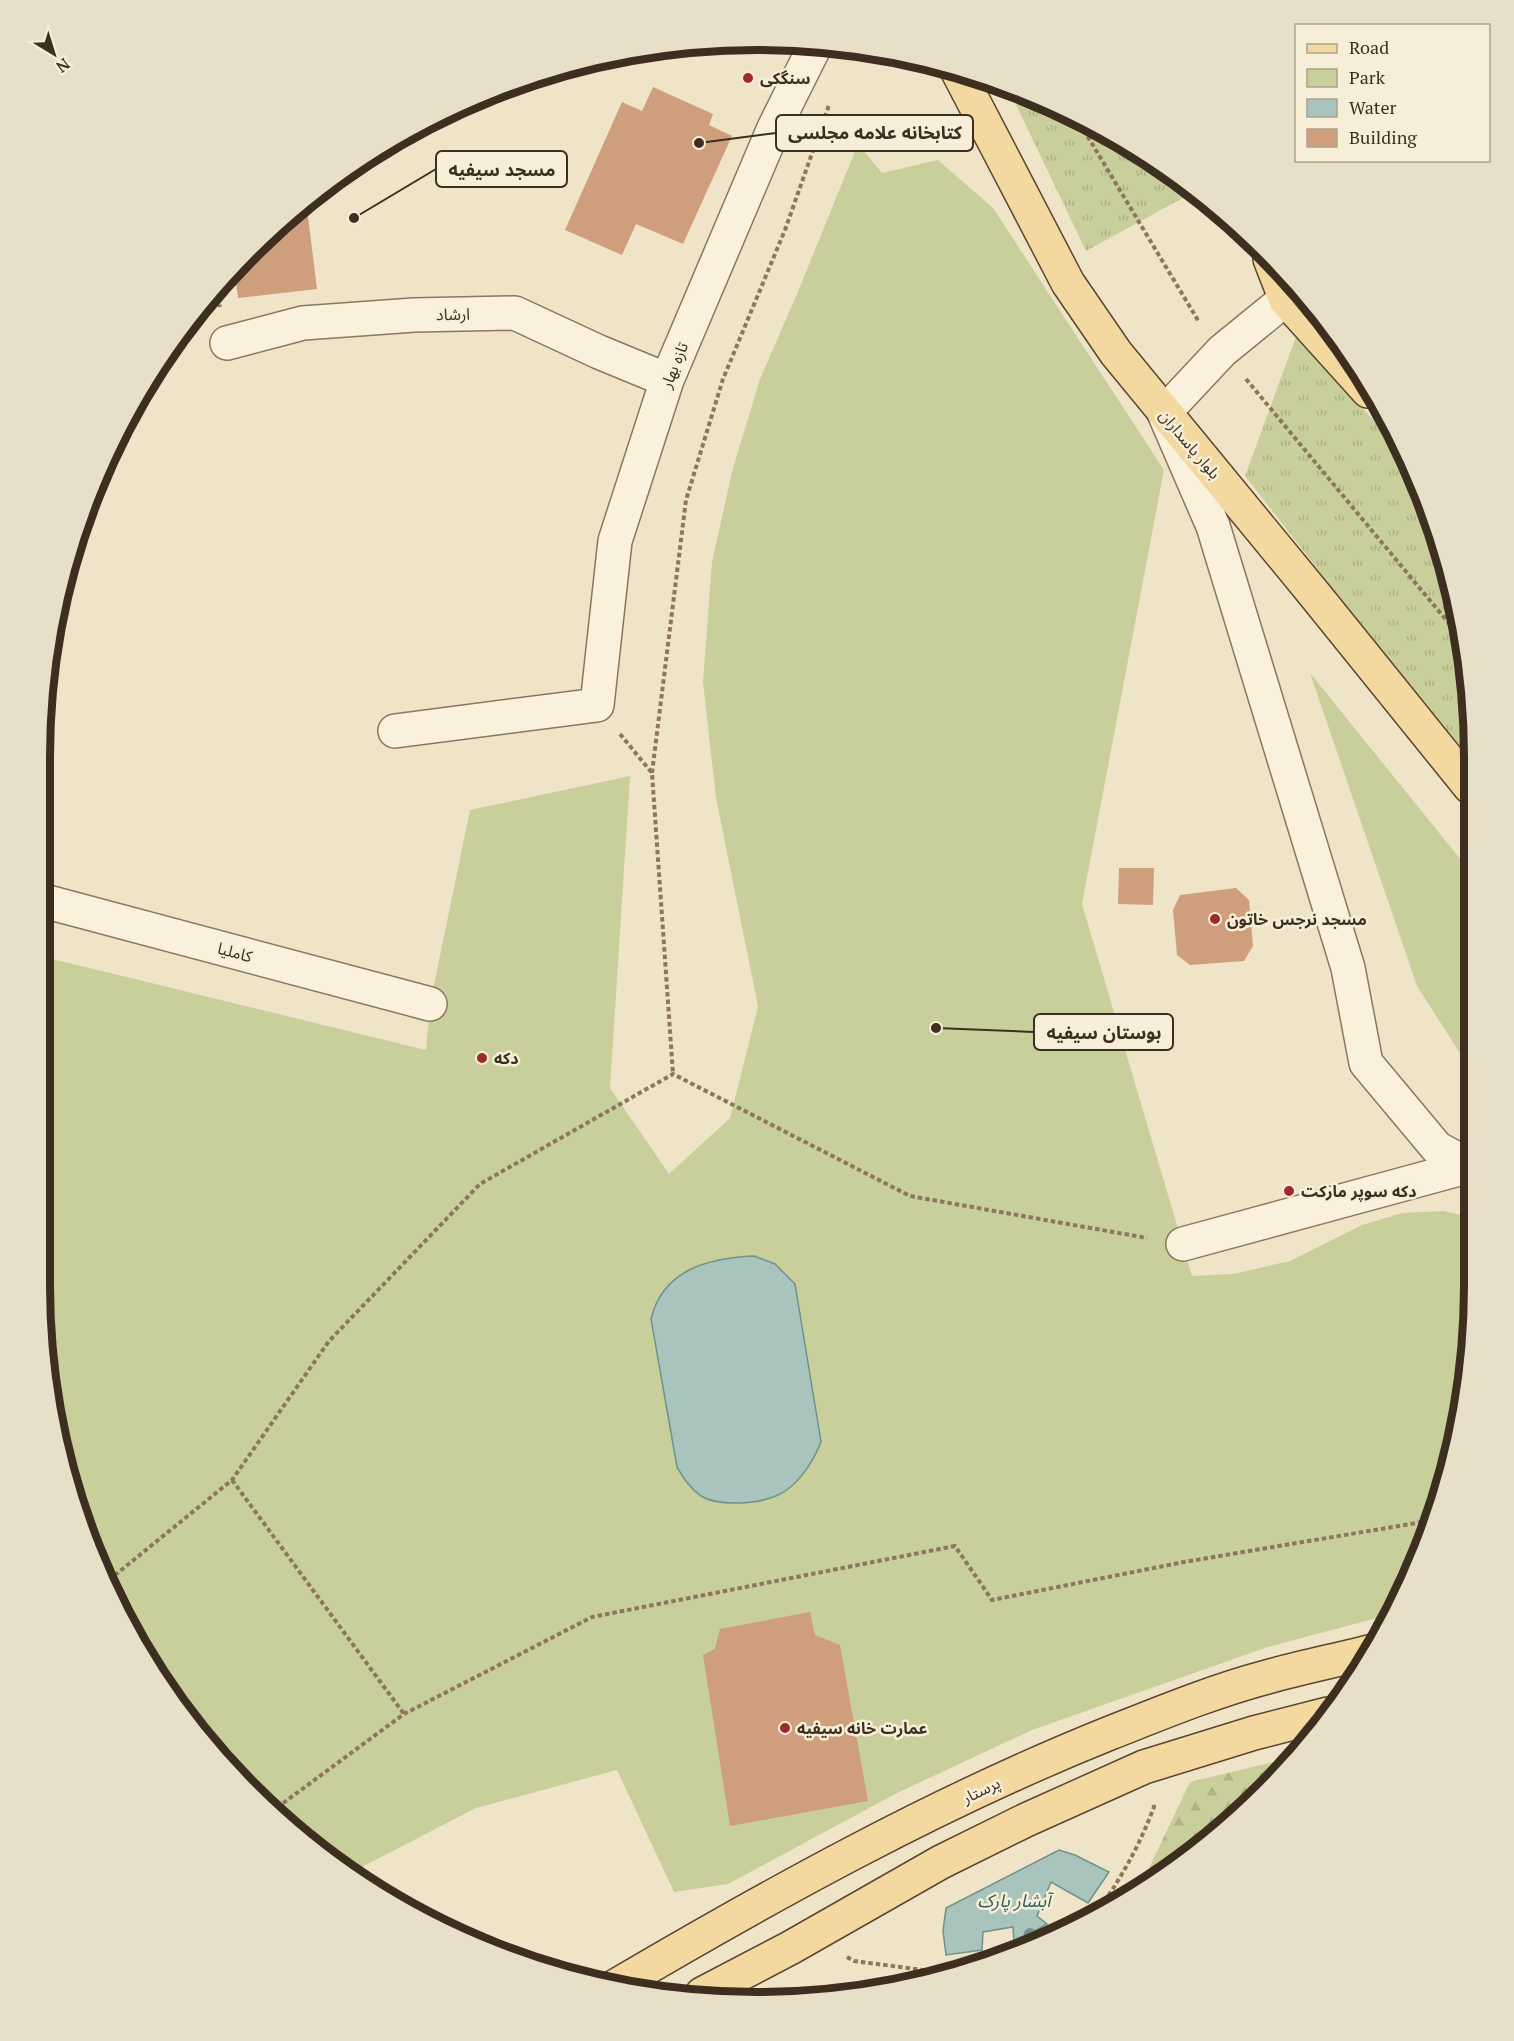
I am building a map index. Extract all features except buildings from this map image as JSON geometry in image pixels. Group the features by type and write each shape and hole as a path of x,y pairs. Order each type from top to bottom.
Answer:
{"main road":[{"name":"بلوار پاسداران","path":"963,81 1068,283 1116,353 1464,780"},
{"path":"1292,295 1331,344"},
{"name":"پرستار","path":"627,1979 715,1928 820,1872 923,1818 1046,1759 1169,1710 1266,1677 1360,1654"},
{"path":"710,1990 941,1862 1026,1820 1144,1767 1254,1733 1316,1717"}],"street":[{"name":"تازه بهار","path":"597,705 615,541 668,380 774,128 812,52"},
{"path":"1292,295 1222,351 1164,413 1213,526 1348,968 1366,1063 1437,1148 1464,1163"},
{"name":"ارشاد","path":"227,343 303,324 414,315 515,313 599,352 668,380"},
{"path":"395,731 597,705"},
{"name":"کاملیا","path":"50,903 430,1004"},
{"path":"1184,1244 1464,1169"}],"path":[{"path":"673,1074 652,773 686,500 723,379 785,230 831,100"},
{"path":"1083,129 1195,318 1452,627"},
{"path":"597,705 652,773"},
{"path":"673,1074 910,1196 1184,1244"},
{"path":"113,1577 232,1480 328,1341 480,1184 673,1074"},
{"path":"232,1480 404,1714"},
{"path":"280,1806 404,1714 592,1617 955,1546 992,1600 1184,1562 1423,1523"},
{"path":"1106,1900 1126,1870 1154,1807 1144,1767"},
{"path":"809,1936 854,1961 926,1970"}],"green space":[{"path":"1012,97 1070,122 1111,144 1187,196 1086,251"},
{"path":"858,144 882,173 938,160 993,208 1164,470 1082,904 1192,1276 1233,1274 1290,1261 1362,1225 1402,1213 1444,1211 1464,1216 1463,1330 1451,1422 1440,1467 1411,1555 1381,1617 1268,1647 1032,1730 897,1793 728,1884 674,1892 617,1770 476,1808 359,1868 326,1845 257,1784 196,1715 144,1638 122,1597 87,1511 63,1422 51,1330 50,958 426,1050 430,1004 470,810 630,776 610,1088 669,1174 730,1118 758,1006 716,798 703,682 712,562 733,468 760,379"},
{"path":"1297,334 1388,437 1411,486 1427,530 1451,619 1463,711 1464,752 1333,589 1245,476"},
{"path":"1310,673 1464,864 1464,1059 1417,986"},
{"path":"1279,1761 1223,1816 1188,1845 1146,1875 1190,1782"}],"water":[{"path":"754,1256 775,1264 795,1284 821,1442 804,1473 785,1491 760,1500 739,1503 718,1502 697,1493 677,1467 651,1319 657,1302 666,1288 690,1270 721,1260"},
{"name":"آبشار پارک","path":"1059,1850 1075,1855 1109,1872 1088,1903 1051,1882 1037,1916 1047,1924 1014,1943 1013,1927 983,1932 982,1950 946,1955 943,1931 946,1908"}],"place":[{"name":"سنگکی","path":"748,78"},
{"name":"کتابخانه علامه مجلسی","path":"699,143"},
{"name":"مسجد سیفیه","path":"354,218"},
{"name":"مسجد نرجس خاتون","path":"1215,919"},
{"name":"بوستان سیفیه","path":"936,1028"},
{"name":"دکه","path":"482,1058"},
{"name":"دکه سوپر مارکت","path":"1289,1191"},
{"name":"عمارت خانه سیفیه","path":"785,1728"}]}
